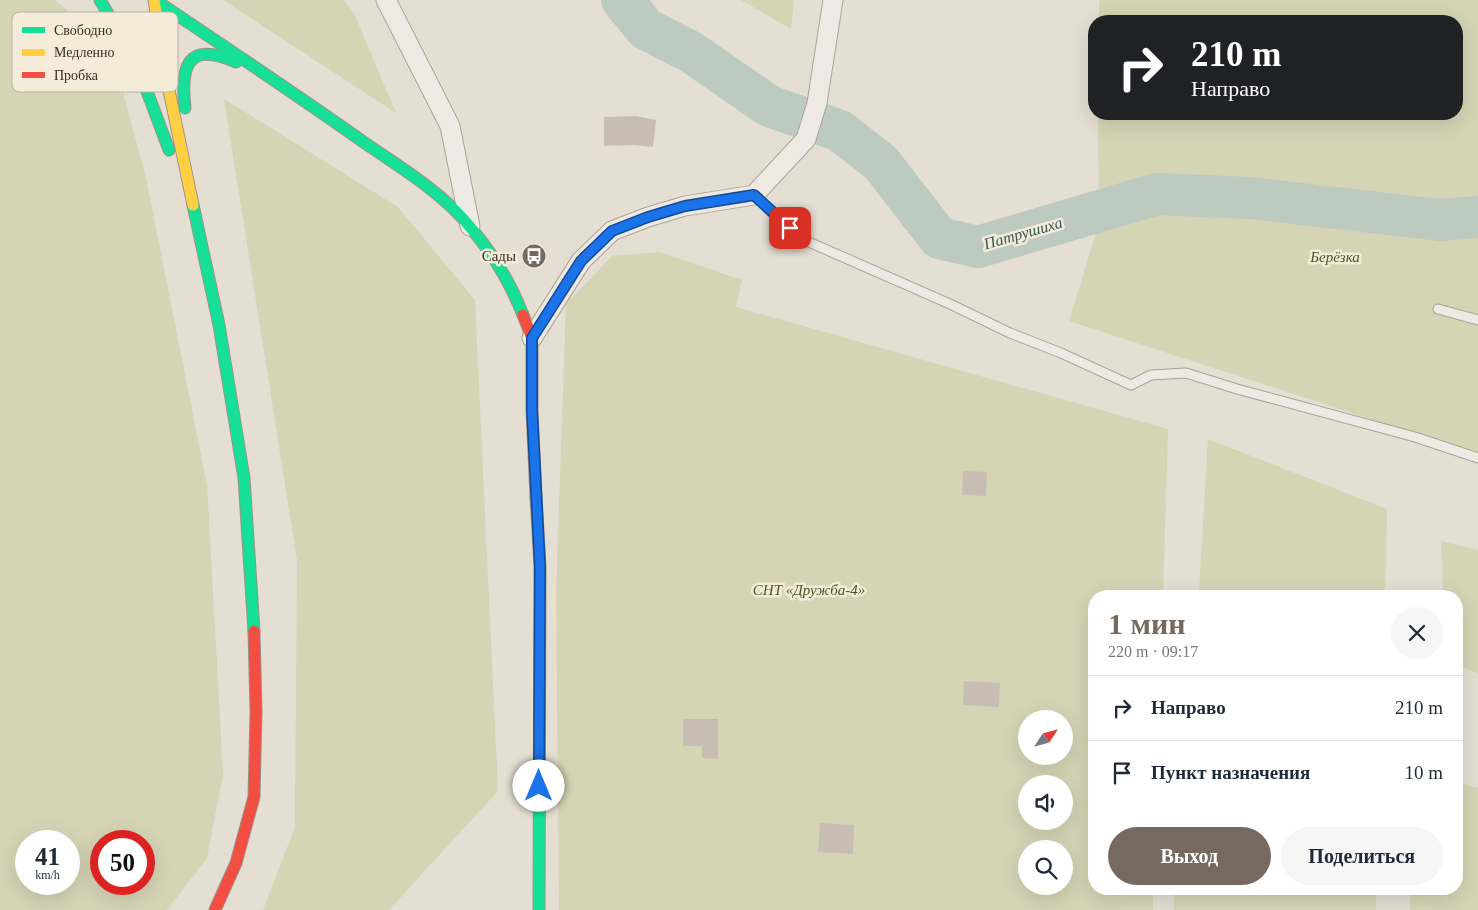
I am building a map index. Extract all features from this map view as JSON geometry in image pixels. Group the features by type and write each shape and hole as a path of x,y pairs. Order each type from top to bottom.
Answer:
{"main road":[{"path":"100,0 107,12"},
{"path":"154,0 172,12"},
{"path":"178,16 300,97 430,189 470,226 486,247 516,297 532,338 532,410 540,567 539,910"},
{"path":"192,208 182,79 186,67 192,59 204,53 229,58 300,97"},
{"path":"147,92 192,208"},
{"path":"169,92 192,208 219,325 244,478 253,619 256,712 254,797 236,863 216,910"}],"street":[{"path":"386,0 450,126 470,226"},
{"path":"532,338 581,261 612,231 648,217 685,206 754,195 806,139 817,103 833,0"}],"lane":[{"path":"754,195 802,239 950,304 1010,333 1131,384 1151,375 1186,373 1237,389 1415,437 1478,458"},
{"path":"1438,309 1478,320"}],"green space":[{"path":"0,0 55,0 70,12 12,12 12,92 123,92 146,178 207,485 223,774 207,858 167,910 0,910"},
{"path":"223,0 343,0 354,13 396,113"},
{"path":"741,0 794,0 791,29"},
{"name":"Берёзка","path":"1099,0 1478,0 1478,454 1069,321 1099,223 1098,120 1463,120 1463,15 1099,15"},
{"path":"224,99 398,207 475,300 498,791 389,910 263,910 295,827 297,560"},
{"name":"СНТ «Дружба-4»","path":"659,252 742,280 736,307 1168,429 1163,590 1088,590 1088,895 1153,895 1153,910 559,910 556,595 566,304 612,256"},
{"path":"1208,439 1387,509 1385,590 1199,590"},
{"path":"1441,541 1478,550 1478,674 1463,667 1463,590 1443,590"},
{"path":"1463,784 1478,788 1478,910 1410,910 1410,895 1463,895"},
{"path":"1174,895 1376,895 1376,910 1174,910"}],"building":[{"path":"636,116 656,120 653,147 634,145 604,146 604,117"},
{"path":"963,471 987,472 986,496 962,495"},
{"path":"964,681 1000,683 999,707 963,705"},
{"path":"683,719 718,719 718,759 702,758 702,746 683,746"},
{"path":"820,823 854,825 853,854 818,852"}],"waterway":[{"name":"Патрушиха","path":"622,0 646,29 691,52 769,106 840,131 881,163 939,238 978,247 1157,194 1250,198 1440,220 1478,217"}],"traffic: fast":[{"path":"100,0 107,12"},
{"path":"155,0 173,12"},
{"path":"178,16 407,172 448,203 471,228 494,258 507,280 523,315"},
{"path":"185,108 184,80 186,69 191,61 197,56 207,54 220,56 236,62"},
{"path":"147,92 169,150"},
{"path":"193,205 219,325 244,478 254,631"},
{"path":"536,497 540,567 539,910"}],"traffic: slow":[{"path":"154,0 156,12"},
{"path":"169,92 193,205"}],"traffic: jam":[{"path":"523,315 532,338 532,410 536,497"},
{"path":"215,910 236,863 254,797 256,712 254,631"}],"place":[{"name":"Сады","path":"534,256"}],"route":[{"path":"539,786 540,567 532,410 532,338 581,261 612,231 648,217 685,206 754,195 790,228"}]}
